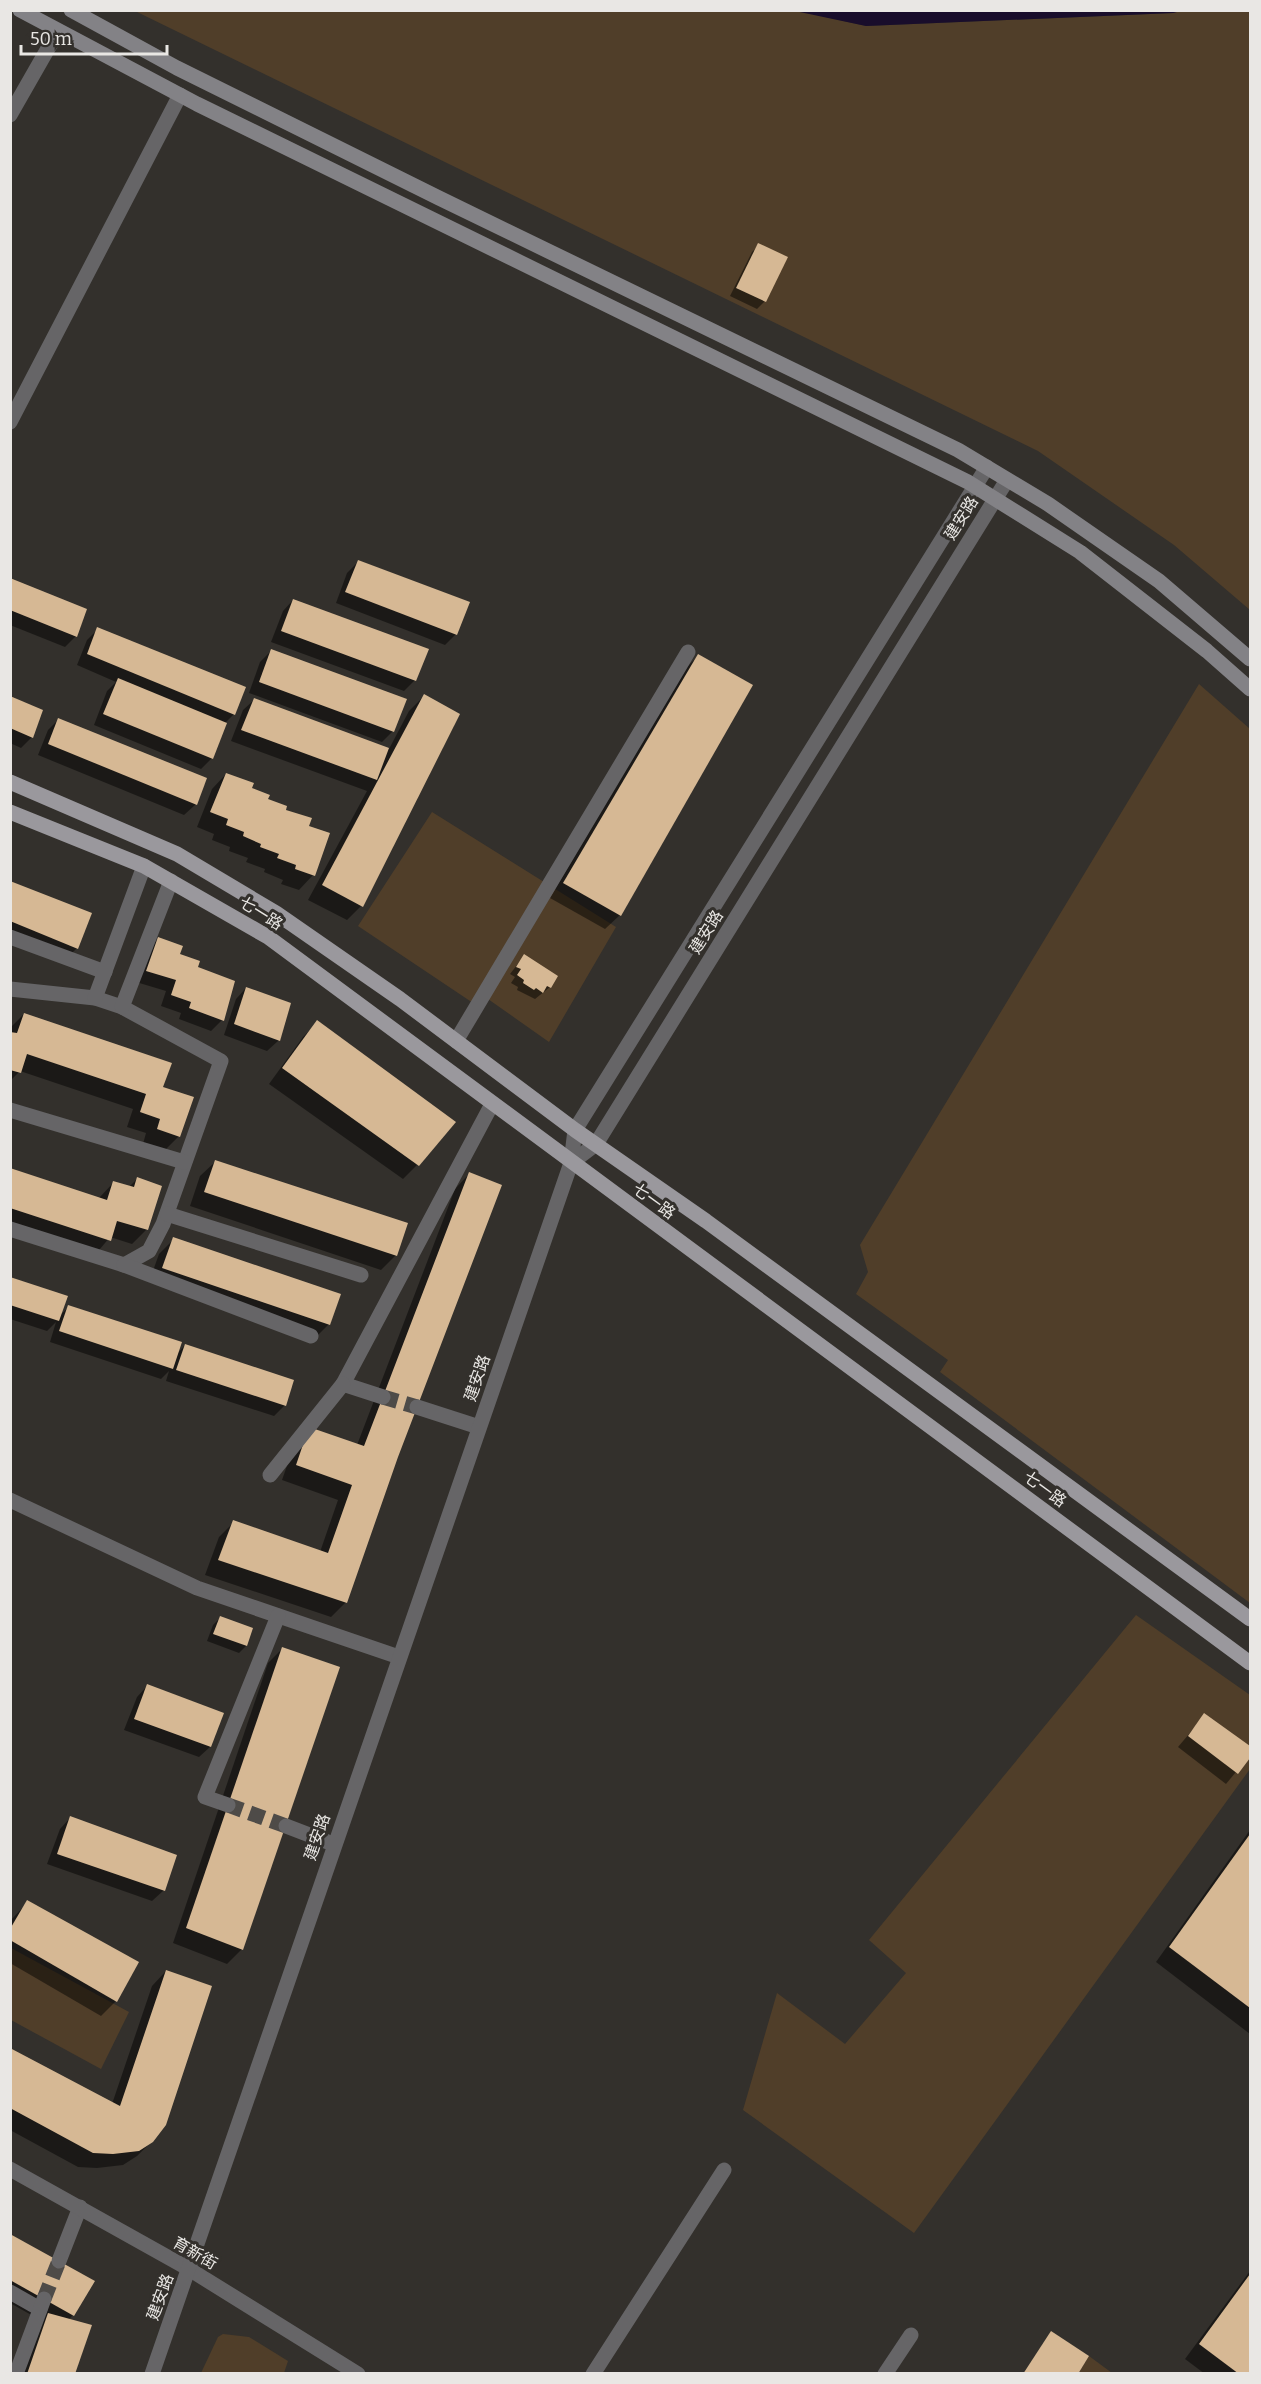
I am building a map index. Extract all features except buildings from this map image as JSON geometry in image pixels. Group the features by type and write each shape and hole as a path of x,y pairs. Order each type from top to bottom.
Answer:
{"main road":[{"path":"20,10 180,95 976,487 1080,552 1207,651 1251,689"},
{"path":"71,10 198,78 460,208 958,450 1048,504 1159,581 1251,659"},
{"name":"七一路","path":"10,782 177,854 276,913 400,999 575,1130 706,1221 1251,1619"},
{"name":"七一路","path":"10,812 144,866 268,937 1251,1663"}],"street":[{"path":"10,115 58,31"},
{"path":"10,422 180,95"},
{"path":"571,1162 575,1130 987,467"},
{"name":"建安路","path":"152,2373 333,1844 571,1162 596,1144 1007,480"},
{"path":"456,1041 688,652"},
{"path":"95,998 144,866"},
{"path":"122,1007 171,880"},
{"path":"10,937 105,972"},
{"path":"10,988 95,998 122,1007 221,1061 167,1214 149,1251 124,1265"},
{"path":"270,1475 343,1384 491,1106"},
{"path":"10,1110 184,1162"},
{"path":"167,1214 361,1275"},
{"path":"10,1229 124,1265 311,1336"},
{"path":"343,1384 383,1397"},
{"path":"417,1407 479,1427"},
{"path":"10,1500 197,1588 399,1657"},
{"path":"228,1805 205,1797 278,1616"},
{"path":"286,1826 333,1844"},
{"name":"育新街","path":"10,2169 189,2269 358,2373"},
{"path":"593,2373 724,2170"},
{"path":"59,2261 80,2207"},
{"path":"10,2292 42,2304 16,2373"},
{"path":"885,2373 911,2335"}],"shaded area":[{"path":"795,10 866,26 1173,13 1181,10 1250,11 1250,610 1174,545 1038,451 135,11"},
{"path":"1181,10 1173,13 866,26 795,11"},
{"path":"1199,684 1250,729 1250,1603 940,1372 948,1360 856,1294 868,1272 860,1245"},
{"path":"432,812 616,927 549,1042 488,999 482,1009 358,926"},
{"path":"1136,1615 1250,1695 1250,1769 914,2233 743,2110 777,1993 845,2044 906,1973 869,1940"},
{"path":"11,1948 129,2012 101,2069 11,2020"},
{"path":"223,2334 249,2337 288,2361 284,2373 201,2373 218,2337"},
{"path":"1089,2356 1112,2373 1078,2374"}],"tunnel":[{"path":"383,1397 417,1407"},
{"path":"228,1805 286,1826"},
{"path":"44,2299 59,2261"}]}
